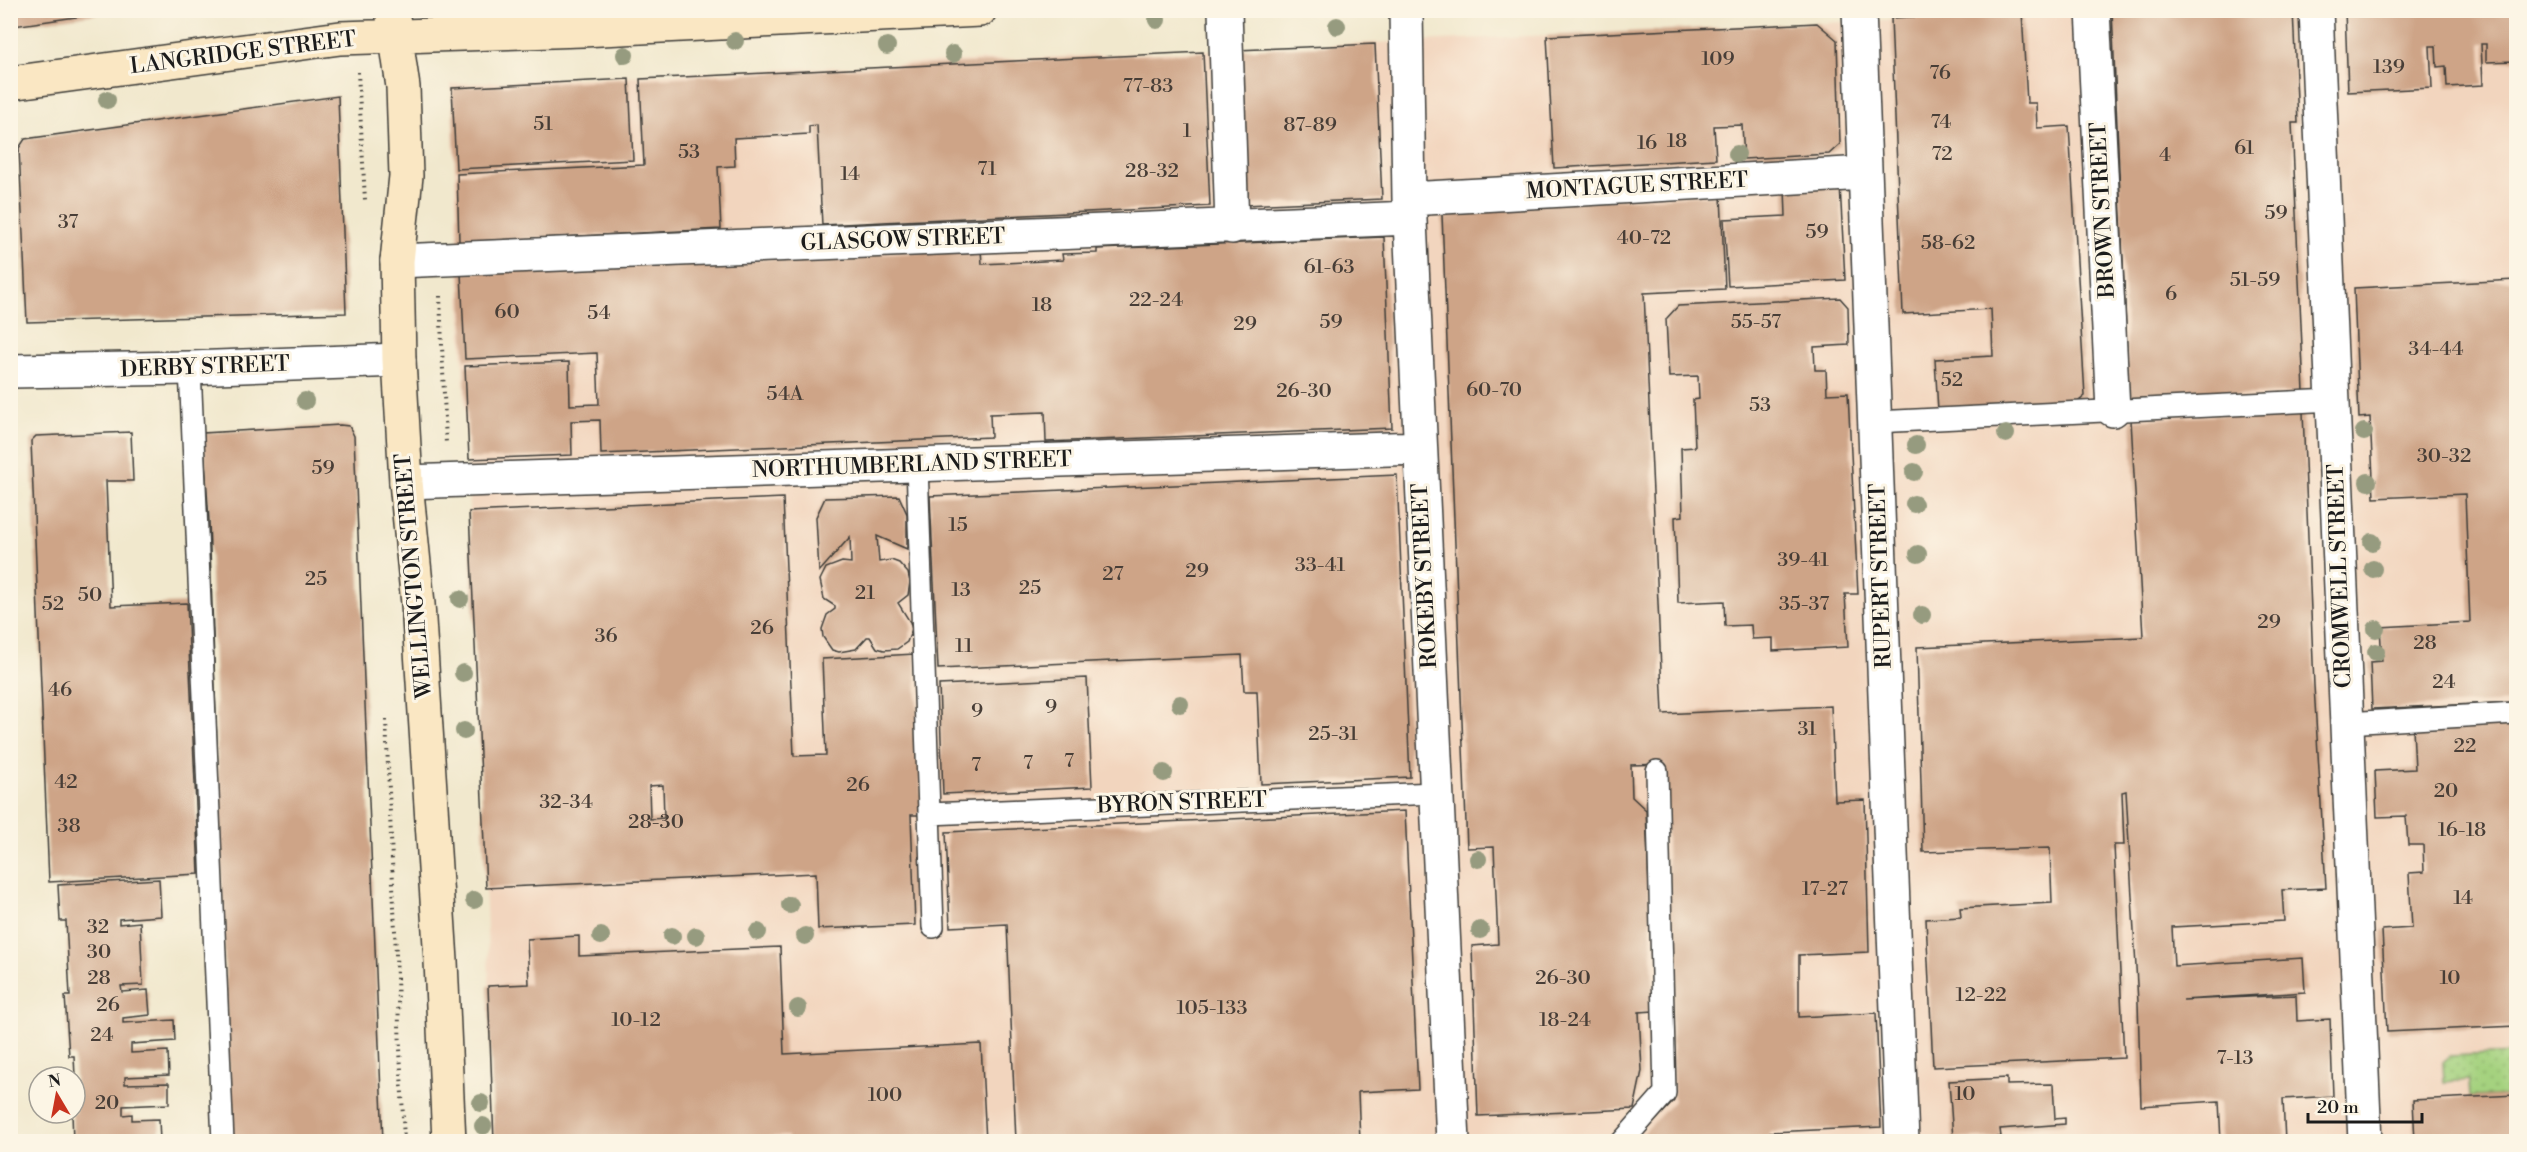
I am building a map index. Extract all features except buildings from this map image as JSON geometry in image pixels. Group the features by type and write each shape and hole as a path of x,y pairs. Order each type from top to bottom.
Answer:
{"street":[{"name":"LANGRIDGE STREET","path":"10,83 340,38 394,23 980,10"},
{"path":"1225,10 1232,227"},
{"name":"ROKEBY STREET","path":"1406,10 1409,208 1453,1142"},
{"name":"RUPERT STREET","path":"1859,10 1902,1142"},
{"name":"BROWN STREET","path":"2093,10 2113,410"},
{"name":"CROMWELL STREET","path":"2316,10 2365,1142"},
{"name":"WELLINGTON STREET","path":"394,23 403,87 406,176 397,261 399,360 406,482 418,604 441,962 449,1142"},
{"name":"MONTAGUE STREET","path":"1409,208 1865,173"},
{"name":"GLASGOW STREET","path":"397,261 1232,227 1409,208"},
{"name":"DERBY STREET","path":"10,371 190,368 399,360"},
{"name":"NORTHUMBERLAND STREET","path":"406,482 1419,448"}],"lane":[{"path":"190,368 223,1142"},
{"path":"1875,422 2334,400"},
{"path":"917,465 933,927"},
{"path":"2346,723 2517,713"},
{"path":"1622,1142 1665,1093 1656,771"},
{"name":"BYRON STREET","path":"929,814 1435,793"}],"shaded area":[{"path":"2092,11 2516,11 2516,1141 496,1141 451,84"}],"green space":[{"path":"2516,1053 2516,1095 2470,1097 2469,1080 2444,1082 2443,1062 2450,1056"}]}
